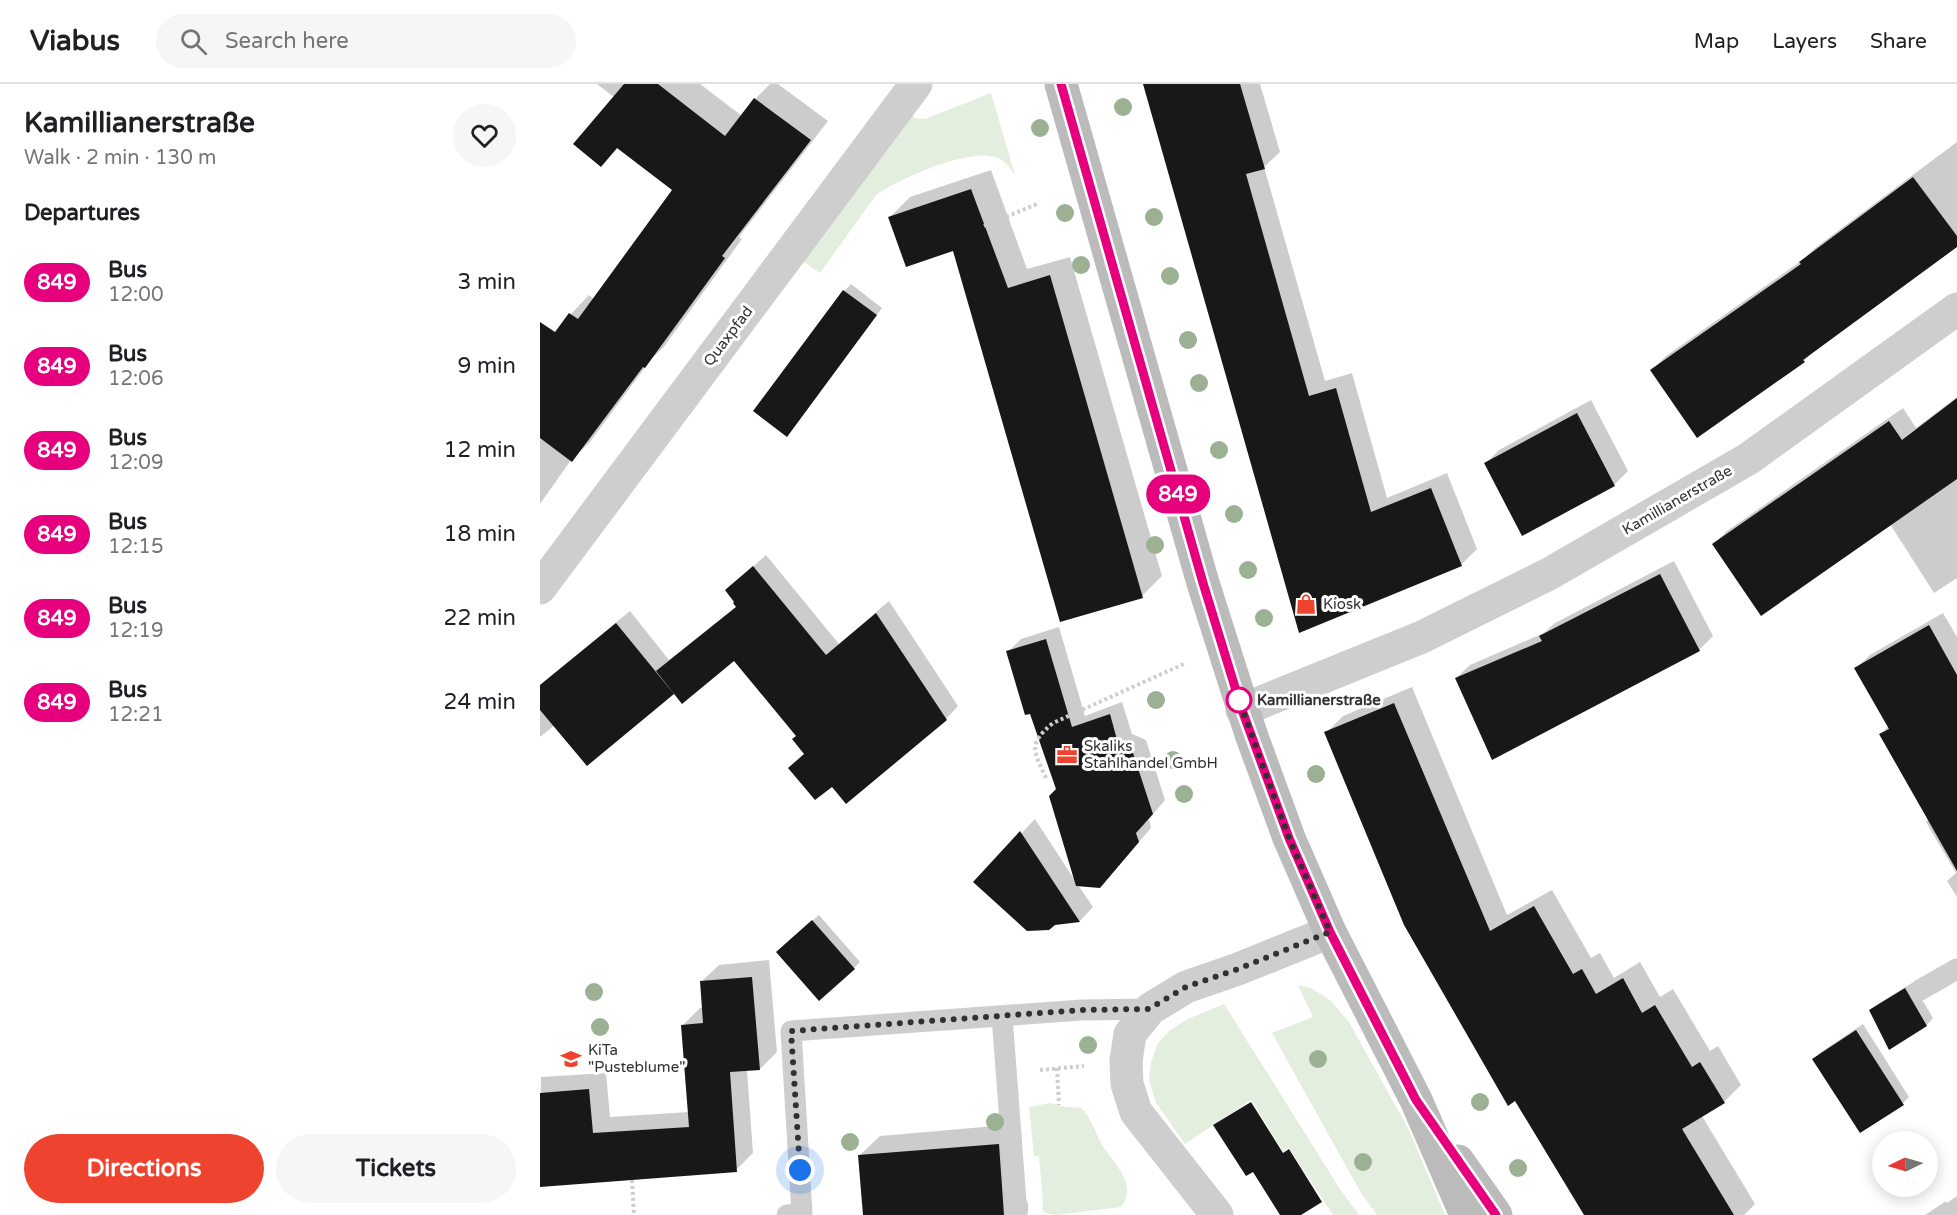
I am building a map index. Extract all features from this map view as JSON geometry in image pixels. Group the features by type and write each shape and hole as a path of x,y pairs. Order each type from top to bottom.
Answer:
{"main road":[{"path":"1061,84 1193,549 1242,710 1289,838 1330,932 1416,1100 1466,1215"},
{"path":"1416,1100 1496,1215"}],"street":[{"name":"Quaxpfad","path":"540,588 916,84"},
{"name":"Kamillianerstraße","path":"1242,710 1422,637 1549,574 1748,459 1957,309"},
{"path":"1217,1215 1136,1112 1127,1084 1126,1061 1130,1034 1149,1009 1186,987 1330,932"}],"lane":[{"path":"1920,990 1957,969"},
{"path":"787,1215 802,1214 791,1031 1082,1010 1149,1009"},
{"path":"1002,1016 1017,1215"}],"path":[{"path":"984,226 1037,204"},
{"path":"1046,778 1037,759 1035,745 1040,734 1053,723 1223,646"},
{"path":"1008,1081 1057,1068 1126,1061"},
{"path":"1057,1068 1059,1105"},
{"path":"632,1180 634,1215"}],"green space":[{"path":"991,93 1015,175 1001,160 983,155 951,161 916,174 876,195 820,273 801,260 908,111 915,118 925,119"},
{"path":"1298,985 1311,988 1330,1000 1349,1022 1409,1130 1445,1215 1377,1215 1361,1193 1272,1033 1313,1017"},
{"path":"1224,1004 1340,1189 1359,1215 1333,1215 1289,1148 1283,1151 1251,1100 1185,1144 1156,1103 1149,1080 1151,1062 1158,1043 1170,1030 1188,1019"},
{"path":"1050,1103 1081,1108 1088,1116 1102,1145 1118,1166 1126,1182 1126,1198 1121,1207 1057,1215 1045,1213 1042,1209 1039,1156 1034,1156 1029,1107"}],"building":[{"path":"624,84 658,84 725,136 754,98 811,140 722,256 725,258 645,368 643,367 572,462 540,438 540,322 555,332 569,313 578,319 672,190 617,148 601,167 573,144"},
{"path":"1143,84 1240,84 1265,169 1246,174 1309,396 1336,388 1371,512 1431,488 1462,566 1299,633"},
{"path":"1913,177 1957,236 1957,247 1803,360 1805,362 1697,438 1650,370 1801,264 1799,262"},
{"path":"971,189 1008,288 1050,275 1143,598 1060,622 953,251 906,267 888,217"},
{"path":"843,290 877,315 787,437 753,411"},
{"path":"1957,398 1957,479 1761,616 1712,544 1889,421 1902,440"},
{"path":"1577,413 1615,486 1522,536 1484,463"},
{"path":"753,566 826,655 876,613 947,720 846,804 832,787 815,800 788,768 804,754 792,739 796,736 734,661 682,704 656,671 736,607 725,590"},
{"path":"1660,574 1700,651 1492,760 1455,678 1542,641 1539,636"},
{"path":"616,623 674,694 587,766 540,710 540,685"},
{"path":"1929,625 1957,675 1957,871 1879,734 1889,729 1854,668"},
{"path":"1046,639 1072,727 1110,714 1119,747 1133,753 1153,814 1136,833 1139,842 1100,888 1076,886 1049,796 1056,789 1030,714 1025,715 1006,651"},
{"path":"1394,703 1490,931 1534,906 1573,974 1582,969 1596,994 1623,978 1642,1013 1655,1005 1692,1067 1700,1062 1725,1103 1682,1129 1734,1215 1584,1215 1515,1101 1508,1106 1404,925 1324,732"},
{"path":"1020,831 1080,922 1055,925 1049,930 1027,931 973,882"},
{"path":"812,920 855,969 819,1001 776,952"},
{"path":"752,977 760,1070 730,1072 737,1172 540,1187 540,1093 589,1089 593,1133 689,1127 681,1025 703,1023 700,981"},
{"path":"1905,988 1927,1026 1889,1050 1869,1010"},
{"path":"1856,1030 1904,1105 1860,1133 1812,1059"},
{"path":"1251,1102 1283,1153 1289,1149 1322,1202 1301,1215 1280,1215 1253,1172 1246,1176 1213,1125"},
{"path":"999,1144 1004,1215 863,1215 858,1155"}],"bus line":[{"name":"849","path":"1061,84 1203,583 1242,710 1289,838 1330,932 1416,1100 1496,1215"}],"place":[{"name":"Kiosk","path":"1306,604"},
{"name":"Kamillianerstraße","path":"1239,700"},
{"name":"Skaliks Stahlhandel GmbH","path":"1067,755"},
{"name":"KiTa \"Pusteblume\"","path":"571,1059"}],"route":[{"path":"800,1170 791,1031 1082,1010 1149,1009 1186,987 1330,932 1289,838 1239,700"}]}
